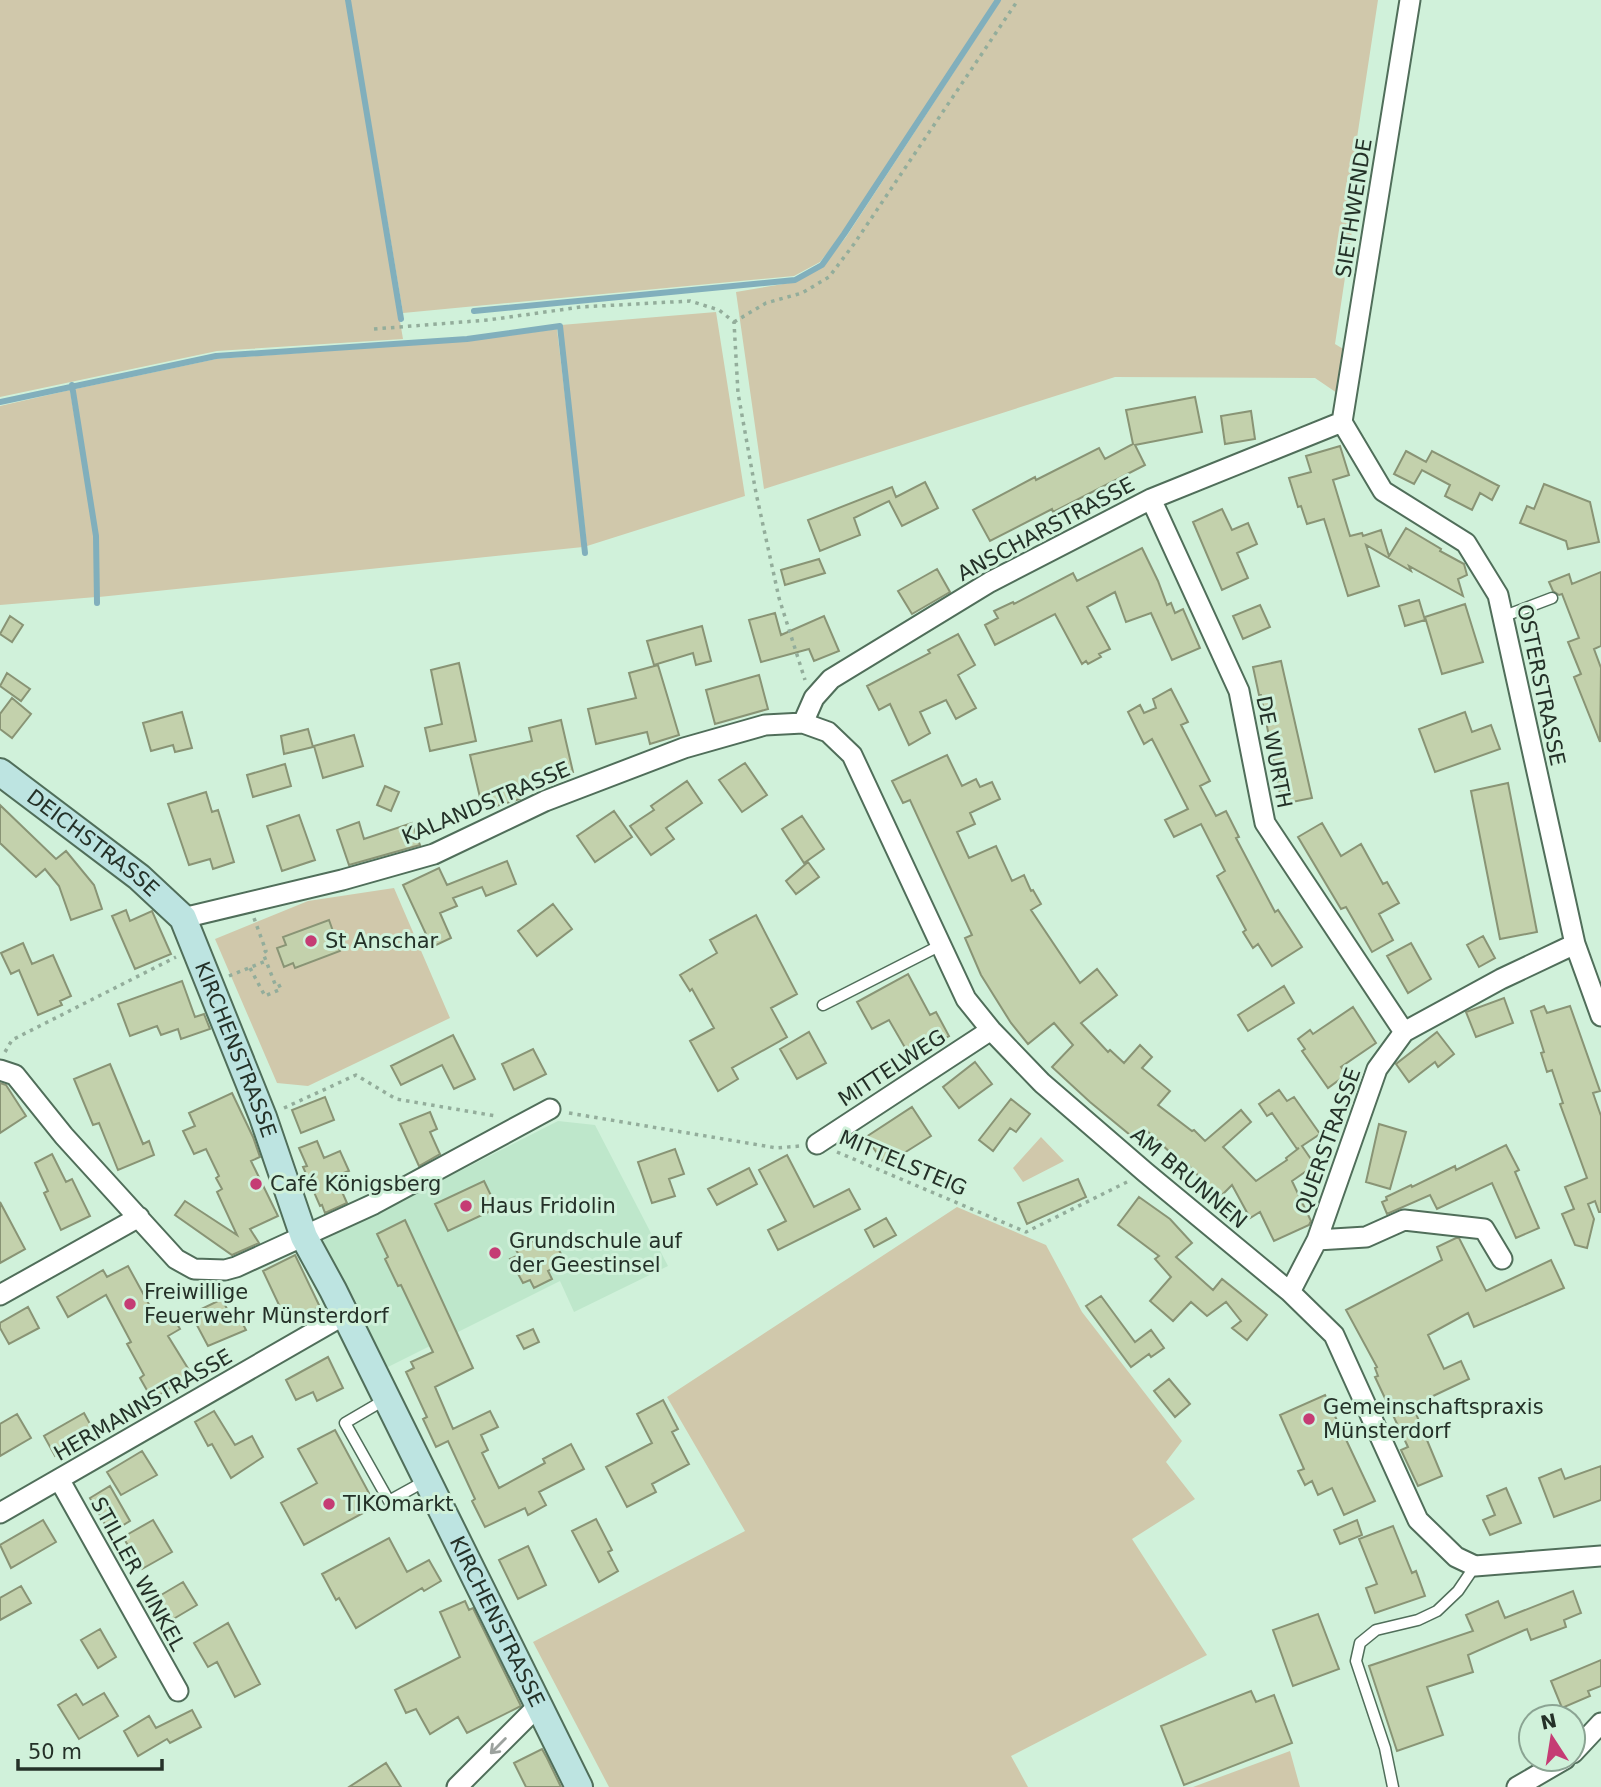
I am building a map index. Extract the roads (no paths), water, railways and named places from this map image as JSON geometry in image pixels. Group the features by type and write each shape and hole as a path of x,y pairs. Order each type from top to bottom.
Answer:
{"street":[{"name":"SIETHWENDE","path":"1342,422 1410,0"},
{"name":"ANSCHARSTRASSE","path":"803,723 814,698 831,679 990,582 1151,499 1342,422"},
{"name":"OSTERSTRASSE","path":"1342,422 1383,492 1465,543 1498,595 1575,944 1601,1016"},
{"name":"DE WURTH","path":"1151,499 1240,691 1265,823 1404,1032"},
{"name":"KALANDSTRASSE","path":"183,918 342,880 434,854 544,801 684,748 765,725 803,723"},
{"name":"AM BRUNNEN","path":"803,723 828,732 852,755 966,999 991,1030 1042,1083 1290,1292 1334,1335 1419,1520 1456,1557 1475,1566"},
{"name":"DEICHSTRASSE","path":"0,772 139,877 183,918"},
{"name":"KIRCHENSTRASSE","path":"183,918 263,1117 304,1237 579,1787"},
{"name":"QUERSTRASSE","path":"1290,1292 1317,1240 1377,1069 1404,1032 1501,979 1575,944"},
{"name":"MITTELWEG","path":"817,1144 991,1030"},
{"path":"0,1070 15,1075 64,1136 176,1259 194,1269 225,1270 236,1267 304,1237 374,1204 550,1109"},
{"path":"0,1294 139,1217"},
{"path":"1317,1240 1366,1237 1404,1220 1484,1229 1502,1259"},
{"name":"HERMANNSTRASSE","path":"0,1513 344,1315"},
{"name":"STILLER WINKEL","path":"59,1479 178,1691"},
{"path":"1475,1566 1601,1556"},
{"path":"457,1787 539,1705"},
{"path":"1587,1738 1601,1724"},
{"path":"1517,1787 1541,1773"}],"lane":[{"path":"1502,617 1552,598"},
{"path":"823,1005 941,945"},
{"path":"387,1399 345,1423 389,1501 427,1479"},
{"path":"1393,1787 1385,1748 1356,1661 1360,1643 1376,1630 1418,1620 1437,1611 1458,1591 1475,1566"}],"waterway":[{"path":"348,0 401,319"},
{"path":"474,311 795,280 822,265 998,0"},
{"path":"0,402 216,356 467,339 560,326 585,553"},
{"path":"72,385 96,536 97,603"}],"place":[{"name":"St Anschar","path":"311,941"},
{"name":"Café Königsberg","path":"256,1184"},
{"name":"Haus Fridolin","path":"466,1206"},
{"name":"Grundschule auf der Geestinsel","path":"495,1253"},
{"name":"Freiwillige Feuerwehr Münsterdorf","path":"130,1304"},
{"name":"Gemeinschaftspraxis Münsterdorf","path":"1309,1419"},
{"name":"TIKOmarkt","path":"329,1504"}]}
